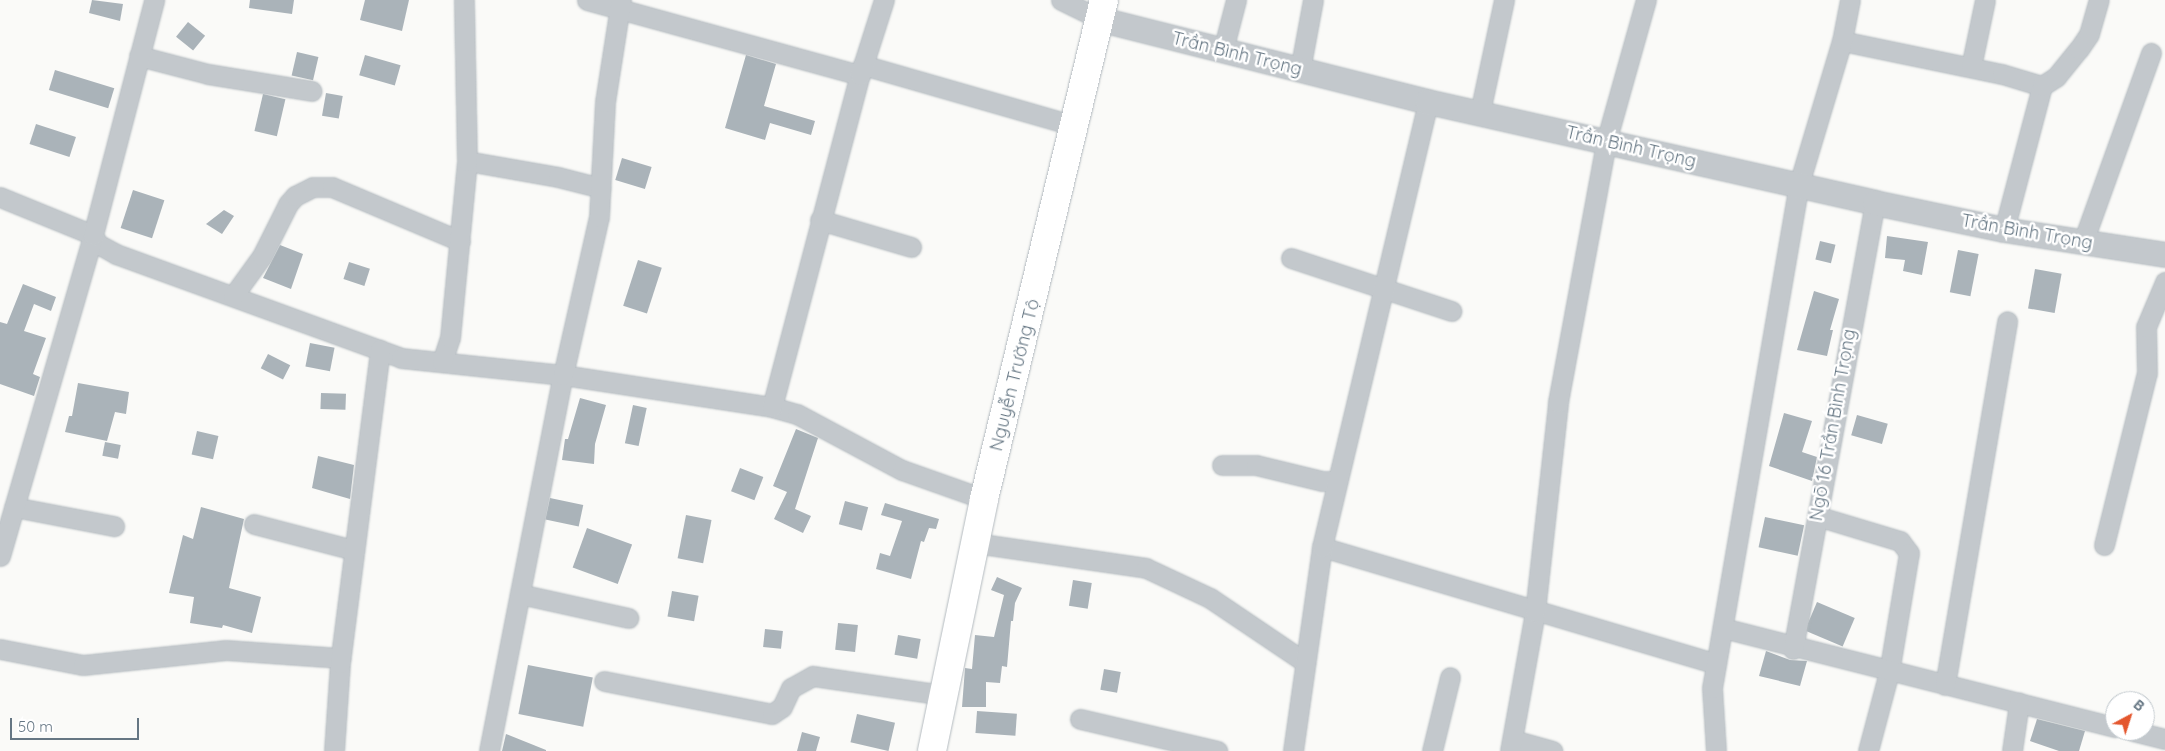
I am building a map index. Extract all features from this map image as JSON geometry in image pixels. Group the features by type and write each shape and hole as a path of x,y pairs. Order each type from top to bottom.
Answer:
{"main road":[{"name":"Nguyễn Trường Tộ","path":"932,751 984,499 1103,10"}],"street":[{"path":"0,556 93,235 154,0"},
{"path":"442,362 450,338 466,161 464,0"},
{"path":"587,0 620,6 689,26 1076,126"},
{"path":"772,407 861,70 884,0"},
{"path":"1060,0 1103,10"},
{"path":"1222,50 1236,0"},
{"path":"1300,70 1313,0"},
{"path":"1480,112 1504,0"},
{"path":"1553,751 1511,746 1535,612 1558,402 1606,142 1646,0"},
{"path":"1716,751 1712,688 1799,184 1842,41 1850,0"},
{"path":"1971,67 1985,0"},
{"path":"2004,230 2042,86 2061,72 2079,49 2088,34 2098,0"},
{"path":"489,751 563,374 599,217 605,102 620,6"},
{"name":"Trần Bình Trọng","path":"1103,10 1222,50 1428,102 1799,184 1875,203 2004,230 2165,255"},
{"path":"1842,41 1971,67 2042,86"},
{"path":"2083,242 2151,53"},
{"path":"140,56 208,74 312,91"},
{"path":"1293,751 1322,547 1428,102"},
{"path":"466,161 558,177 601,188"},
{"path":"233,296 262,256 288,204 295,196 313,187 332,187 460,241"},
{"path":"0,197 93,235 98,244 116,254 401,358 563,374 772,407 797,414 902,470 984,499"},
{"name":"Ngõ 16 Trần Bình Trọng","path":"1793,648 1875,203"},
{"path":"820,220 911,247"},
{"path":"1292,258 1450,311"},
{"path":"2104,545 2147,373 2146,327 2165,282"},
{"path":"1945,685 2007,321"},
{"path":"334,751 341,658 380,350"},
{"path":"1222,465 1256,465 1322,482 1337,481"},
{"path":"14,507 114,526"},
{"path":"1817,516 1900,541 1910,553 1889,672 1868,751"},
{"path":"254,524 354,550"},
{"path":"975,543 1146,568 1210,598 1305,662"},
{"path":"1322,547 1535,612 1716,664"},
{"path":"520,594 628,618"},
{"path":"1723,628 1793,648 2105,724"},
{"path":"0,649 82,665 226,650 341,658"},
{"path":"604,681 772,714 782,707 791,688 813,676 823,675 943,695"},
{"path":"1432,751 1450,677"},
{"path":"2012,751 2019,703"},
{"path":"1080,719 1217,751"},
{"path":"2164,751 2165,743"}],"building":[{"path":"92,0 123,4 120,21 89,13"},
{"path":"250,0 294,0 292,14 249,8"},
{"path":"365,0 409,0 402,31 360,20"},
{"path":"188,22 205,36 193,51 176,37"},
{"path":"297,52 318,57 313,80 292,75"},
{"path":"365,55 401,65 395,85 359,75"},
{"path":"746,55 776,64 764,106 815,121 811,135 770,123 765,140 725,128"},
{"path":"55,70 114,88 108,108 49,90"},
{"path":"326,93 343,96 339,119 322,116"},
{"path":"263,94 285,99 277,136 254,131"},
{"path":"36,124 76,137 69,157 30,144"},
{"path":"622,158 652,167 645,189 615,180"},
{"path":"133,190 164,200 152,238 121,228"},
{"path":"224,210 234,216 222,234 206,224"},
{"path":"1887,236 1928,242 1922,275 1903,271 1905,260 1885,258"},
{"path":"1820,241 1836,245 1831,263 1815,259"},
{"path":"280,245 303,254 291,289 263,278"},
{"path":"1958,250 1979,254 1970,296 1950,292"},
{"path":"638,260 662,268 647,313 623,306"},
{"path":"349,262 370,269 364,286 343,279"},
{"path":"2035,269 2062,274 2055,313 2028,308"},
{"path":"23,284 56,297 51,311 34,304 24,331 46,338 33,374 40,377 34,396 0,384 0,322 7,324"},
{"path":"1814,291 1839,299 1830,330 1833,330 1827,356 1797,350"},
{"path":"310,343 335,348 330,371 305,367"},
{"path":"268,354 290,365 283,380 261,368"},
{"path":"78,383 129,392 126,414 115,412 107,441 65,432 69,416 72,416"},
{"path":"321,393 346,394 345,410 320,409"},
{"path":"580,398 606,405 595,444 594,464 562,460 565,439 568,439"},
{"path":"633,405 647,408 639,446 625,443"},
{"path":"1784,413 1812,421 1802,452 1817,457 1812,481 1769,466"},
{"path":"1857,415 1888,424 1882,444 1851,435"},
{"path":"796,429 818,438 795,509 811,516 803,533 774,519 787,492 773,486"},
{"path":"197,431 218,436 213,459 192,454"},
{"path":"105,442 121,445 118,459 102,456"},
{"path":"318,456 354,465 350,499 312,488"},
{"path":"740,468 763,477 754,500 731,491"},
{"path":"550,498 583,505 579,527 545,520"},
{"path":"845,501 868,507 862,530 839,524"},
{"path":"885,503 939,519 936,529 929,528 924,542 921,541 911,579 876,569 880,553 890,556 902,521 881,515"},
{"path":"201,507 244,519 229,588 261,597 252,633 223,625 222,628 190,623 194,597 169,593 183,535 193,539"},
{"path":"686,515 712,520 703,563 678,558"},
{"path":"1765,517 1804,525 1798,556 1759,547"},
{"path":"587,528 632,544 618,584 573,567"},
{"path":"997,577 1022,588 1015,603 1013,621 1011,621 1007,667 1002,666 1000,683 986,682 986,707 962,707 965,668 972,669 975,635 994,637 1004,595 991,590"},
{"path":"1073,580 1092,583 1088,609 1069,606"},
{"path":"672,591 699,596 694,621 667,617"},
{"path":"1817,602 1855,618 1843,647 1805,631"},
{"path":"838,623 858,625 855,652 835,650"},
{"path":"765,629 783,631 781,649 763,647"},
{"path":"898,635 921,639 917,659 895,655"},
{"path":"1766,651 1790,660 1807,661 1800,686 1759,676"},
{"path":"528,665 593,678 583,727 518,714"},
{"path":"1104,669 1121,672 1117,693 1100,690"},
{"path":"977,711 1017,714 1015,736 975,733"},
{"path":"857,714 895,723 888,751 850,742"},
{"path":"2037,719 2085,731 2079,751 2059,751 2030,741"},
{"path":"802,732 820,737 816,751 797,751"},
{"path":"506,734 546,750 546,751 502,751"}]}
